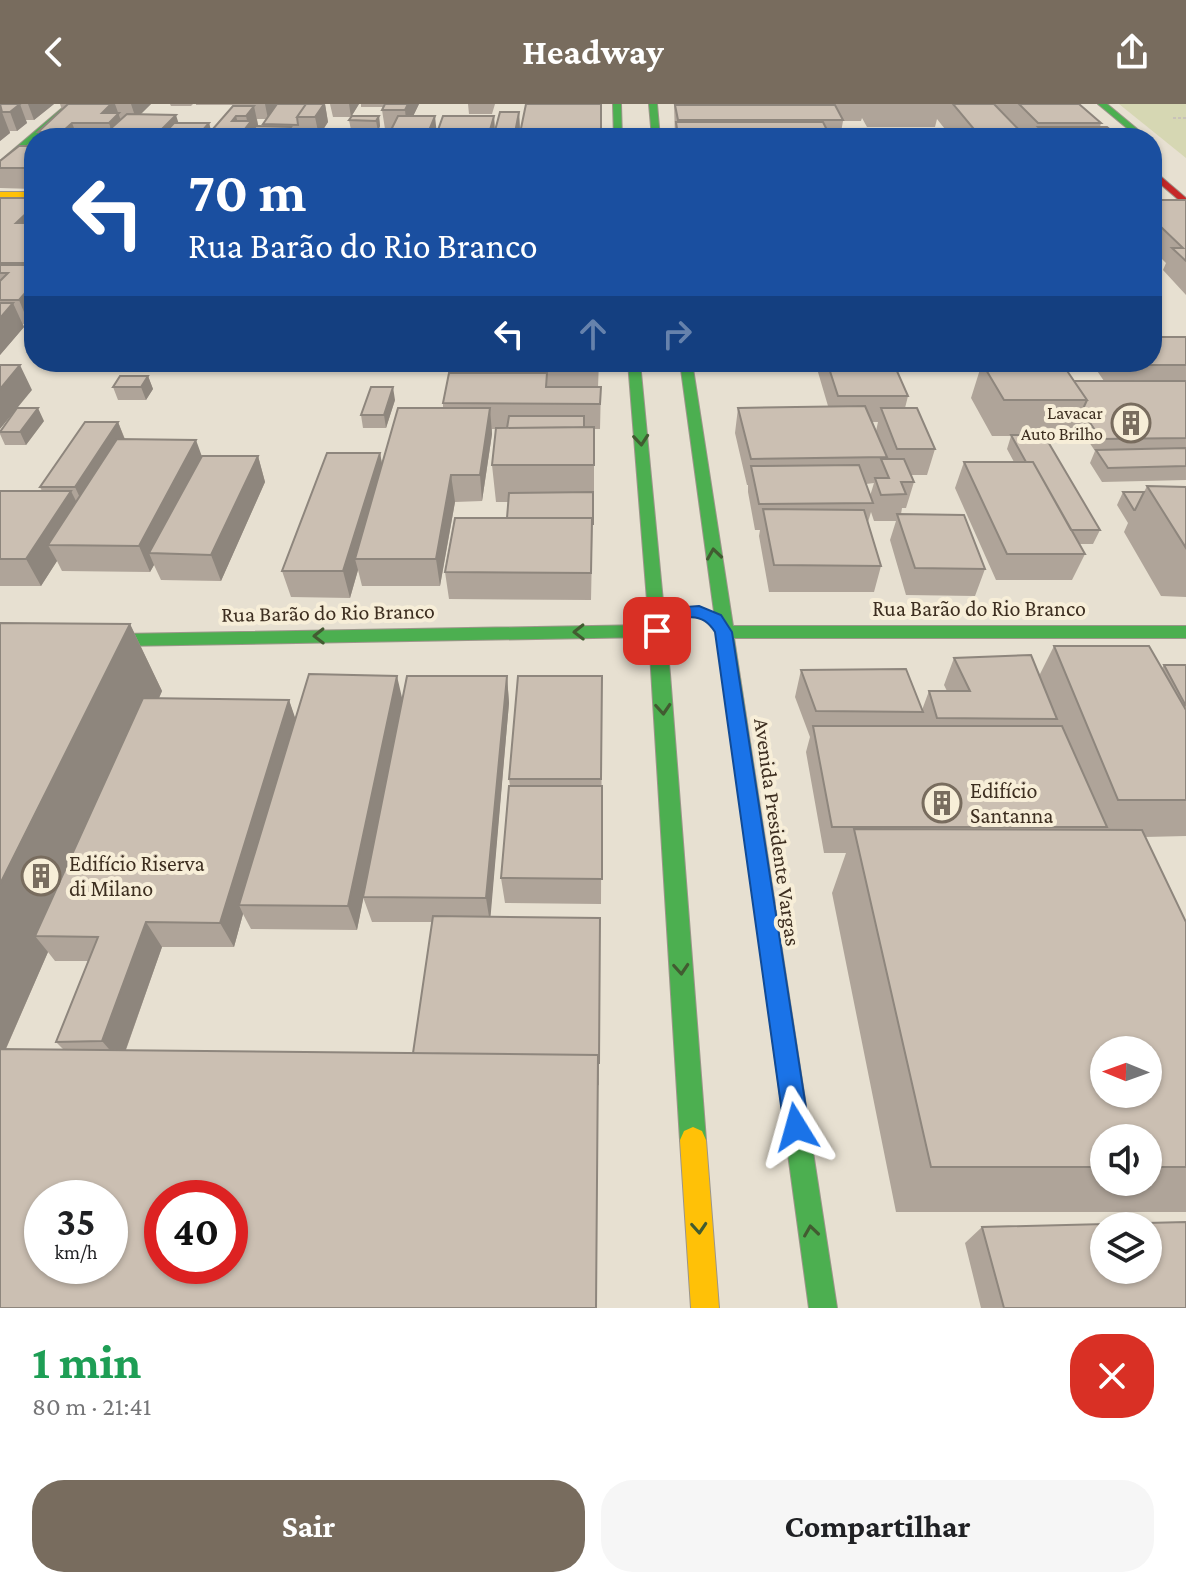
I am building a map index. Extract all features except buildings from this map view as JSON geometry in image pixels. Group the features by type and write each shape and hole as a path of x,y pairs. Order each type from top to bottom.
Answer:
{"main road":[{"path":"43,128 71,104"},
{"path":"617,104 618,128"},
{"path":"653,104 655,128"},
{"path":"1093,108 1107,128"},
{"path":"1093,108 1127,128"},
{"path":"0,165 24,144"},
{"path":"1162,181 1186,202"},
{"path":"0,195 24,195"},
{"path":"1162,206 1186,202"},
{"path":"0,208 24,208"},
{"path":"1162,208 1186,213"},
{"path":"635,372 657,631 705,1308"},
{"name":"Avenida Presidente Vargas","path":"687,372 823,1308"},
{"path":"707,615 715,619 723,632 719,646 711,650"},
{"path":"657,631 664,619 671,616"},
{"path":"657,631 664,645 682,654"},
{"name":"Rua Barão do Rio Branco","path":"0,642 657,631"},
{"name":"Rua Barão do Rio Branco","path":"723,632 1186,632"}],"green space":[{"path":"1119,104 1186,104 1186,158 1162,139 1162,128 1149,128"}],"traffic: fast":[{"path":"43,128 71,104"},
{"path":"617,104 618,128"},
{"path":"653,104 655,128"},
{"path":"1102,104 1132,128"},
{"path":"0,165 24,144"},
{"path":"635,372 661,674 693,1140"},
{"path":"687,372 823,1308"},
{"path":"0,642 657,631"},
{"path":"723,632 1186,632"}],"traffic: slow":[{"path":"0,195 24,195"},
{"path":"693,1140 705,1308"}],"traffic: jam":[{"path":"1162,181 1186,203"}],"place":[{"name":"Lavacar Auto Brilho","path":"1131,423"},
{"name":"Edifício Santanna","path":"942,803"},
{"name":"Edifício Riserva di Milano","path":"41,876"}],"route":[{"path":"657,631 664,619 679,612 699,612 715,619 723,632 796,1127"}]}
